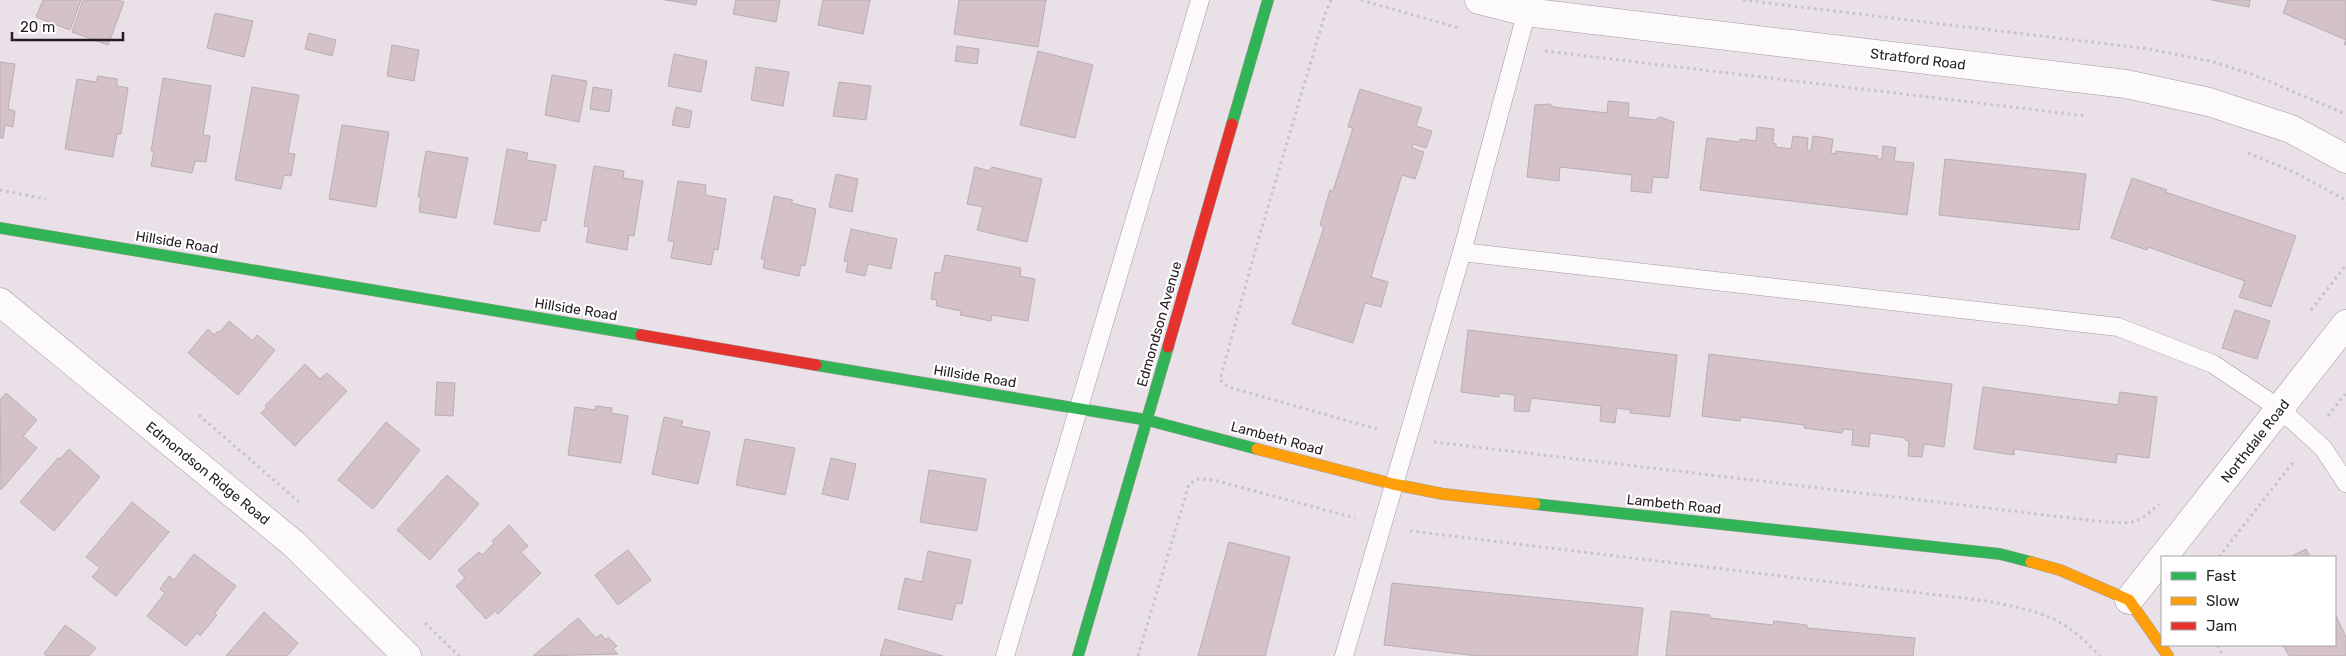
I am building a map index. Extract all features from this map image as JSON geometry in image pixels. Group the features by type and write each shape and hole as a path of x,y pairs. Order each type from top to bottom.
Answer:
{"street":[{"name":"Edmondson Avenue","path":"1078,656 1268,0"},
{"name":"Stratford Road","path":"1479,0 2126,84 2209,102 2290,129 2346,159"},
{"name":"Hillside Road","path":"0,228 1147,420"},
{"name":"Edmondson Ridge Road","path":"0,302 294,544 407,656"},
{"name":"Northdale Road","path":"2165,556 2346,324"},
{"name":"Lambeth Road","path":"1147,420 1393,484 1443,494 2000,554 2060,570 2129,600"},
{"name":"Northdale Road","path":"2129,600 2161,560"},
{"path":"2129,600 2161,646"}],"lane":[{"path":"1005,656 1200,0"},
{"path":"1344,656 1462,252 1528,6"},
{"path":"1462,252 2118,327 2213,364 2280,409 2324,448 2346,483"}],"path":[{"path":"1331,0 1325,14 1258,241 1220,380 1228,387 1406,439 2096,521 2134,524 2164,500"},
{"path":"1361,0 1463,29"},
{"path":"1517,46 1656,65 2090,116"},
{"path":"2241,150 2294,172 2342,198 2346,203"},
{"path":"2305,318 2346,265"},
{"path":"2220,556 2346,393"},
{"path":"1138,656 1189,484 1198,478 1214,480 1398,530 1902,590 2015,606 2052,619 2073,631 2100,656"}],"building":[{"path":"43,0 81,0 70,30 36,17"},
{"path":"83,0 117,0 124,2 108,45 72,32"},
{"path":"665,0 697,0 696,5"},
{"path":"736,0 780,0 776,22 733,14"},
{"path":"823,0 870,0 863,34 818,25"},
{"path":"959,0 1046,0 1038,47 954,34"},
{"path":"2211,0 2250,0 2249,7"},
{"path":"2288,0 2346,0 2346,40 2283,13"},
{"path":"215,13 253,21 244,57 207,48"},
{"path":"309,33 336,40 332,56 305,49"},
{"path":"392,45 419,50 414,81 387,76"},
{"path":"957,46 979,49 977,64 955,61"},
{"path":"1038,51 1093,65 1075,138 1020,125"},
{"path":"674,54 707,61 701,92 668,86"},
{"path":"0,62 15,64 8,109 15,111 13,127 5,125 3,138 0,138"},
{"path":"756,67 789,72 783,106 751,100"},
{"path":"552,75 587,81 579,122 545,115"},
{"path":"98,76 117,79 117,86 128,88 121,134 117,134 113,157 65,149 77,79 96,82"},
{"path":"163,78 211,86 203,135 210,136 206,162 195,161 192,173 151,166 154,151 151,151"},
{"path":"839,82 871,86 866,120 833,116"},
{"path":"252,87 299,95 288,153 295,154 291,176 284,175 281,189 235,180"},
{"path":"593,87 612,90 609,112 590,109"},
{"path":"1360,89 1422,108 1416,126 1432,131 1426,148 1413,144 1412,148 1424,152 1415,179 1402,175 1371,277 1388,282 1381,307 1365,303 1353,343 1292,324 1324,227 1320,225 1330,190 1333,191 1353,128 1348,127"},
{"path":"1608,101 1629,103 1628,117 1655,120 1660,117 1674,122 1668,178 1653,177 1651,193 1631,191 1632,175 1560,167 1559,181 1527,177 1535,105 1550,104 1553,107 1607,113"},
{"path":"676,107 692,111 689,128 672,125"},
{"path":"342,125 389,132 376,207 329,199"},
{"path":"1757,127 1774,129 1773,143 1776,144 1776,147 1791,149 1793,136 1808,138 1807,150 1811,151 1813,136 1833,139 1831,153 1835,154 1836,151 1878,156 1877,159 1882,159 1883,146 1896,148 1894,161 1914,163 1907,215 1700,190 1707,138 1740,142 1740,139 1756,141"},
{"path":"507,149 528,153 526,160 556,165 546,221 542,220 539,232 494,224"},
{"path":"426,151 468,158 456,218 419,212 421,197 418,197"},
{"path":"1945,159 2086,174 2079,230 1939,215"},
{"path":"594,166 624,171 623,178 643,181 634,236 629,235 627,250 586,242 589,227 584,226"},
{"path":"975,167 990,171 992,167 1042,179 1027,242 977,230 983,207 967,204"},
{"path":"836,174 858,179 852,212 829,207"},
{"path":"2132,178 2167,190 2165,192 2296,236 2271,307 2239,297 2245,281 2148,247 2147,250 2111,238"},
{"path":"678,181 706,185 705,195 726,199 718,250 714,249 711,265 671,258 674,241 668,241"},
{"path":"774,196 793,200 791,203 816,209 805,266 801,265 799,276 763,268 765,259 761,259"},
{"path":"851,229 897,239 891,269 868,264 865,276 846,272 848,262 844,261"},
{"path":"945,255 1021,268 1020,276 1035,279 1028,321 992,315 991,321 960,315 961,311 936,306 937,300 931,299 935,272 941,273"},
{"path":"2235,310 2270,321 2257,359 2222,348"},
{"path":"229,321 253,341 257,335 275,350 238,395 188,353 208,329 214,335 218,331 220,332"},
{"path":"1468,330 1677,355 1670,417 1630,413 1631,410 1617,408 1615,423 1600,421 1601,406 1531,398 1529,412 1514,411 1515,395 1499,393 1499,397 1461,392"},
{"path":"1709,354 1952,384 1944,447 1924,444 1922,457 1908,456 1909,441 1905,440 1906,438 1870,433 1869,447 1852,445 1853,430 1843,429 1842,433 1804,428 1804,425 1741,417 1740,421 1702,416"},
{"path":"305,364 320,379 327,373 347,391 295,446 261,413 267,408 265,406"},
{"path":"437,382 455,383 453,416 435,415"},
{"path":"1983,387 2118,405 2120,392 2157,397 2149,458 2117,454 2116,463 2014,449 2014,455 1974,449"},
{"path":"6,393 37,420 23,436 37,448 1,490 0,400"},
{"path":"596,406 612,408 611,413 628,416 621,463 568,455 575,407 595,410"},
{"path":"664,417 683,421 681,426 710,432 698,484 652,474"},
{"path":"386,422 420,450 373,509 338,480"},
{"path":"745,439 795,448 785,495 736,485"},
{"path":"69,449 100,477 54,531 20,502 58,458 60,459"},
{"path":"831,458 856,464 848,500 822,494"},
{"path":"929,470 986,479 977,531 920,522"},
{"path":"447,475 479,504 430,560 397,530"},
{"path":"132,502 169,532 116,596 92,577 100,568 86,557"},
{"path":"509,525 528,546 521,552 541,573 498,614 495,611 486,619 456,586 465,578 458,570 479,552 482,555 494,543 492,541"},
{"path":"1229,542 1290,557 1265,656 1198,656"},
{"path":"2306,549 2310,556 2292,556"},
{"path":"628,550 651,580 618,605 595,575"},
{"path":"928,551 971,560 962,604 956,603 952,620 898,609 905,578 922,582"},
{"path":"194,554 236,586 215,613 217,615 200,636 197,633 186,646 147,616 165,593 160,589 169,576 174,580"},
{"path":"1392,583 1643,608 1637,656 1478,656 1384,645"},
{"path":"1671,611 1710,615 1710,618 1773,625 1774,621 1807,625 1807,628 1915,638 1913,656 1666,656"},
{"path":"264,612 298,643 287,656 226,656"},
{"path":"2336,616 2346,637 2346,656 2289,656 2284,646 2336,646"},
{"path":"578,618 596,638 601,634 606,640 608,637 617,646 613,649 618,654 533,656"},
{"path":"65,625 96,648 89,656 47,656 44,654"},
{"path":"885,639 943,656 880,656"}],"traffic: fast":[{"path":"1232,124 1268,0"},
{"path":"0,228 641,335"},
{"path":"1078,656 1168,347"},
{"path":"816,365 1147,420 1257,449"},
{"path":"1535,504 2000,554 2031,562"}],"traffic: slow":[{"path":"1257,449 1393,484 1443,494 1535,504"},
{"path":"2031,562 2060,570 2129,600 2161,646"},
{"path":"2161,646 2168,656"}],"traffic: jam":[{"path":"1168,347 1232,124"},
{"path":"641,335 816,365"}]}
